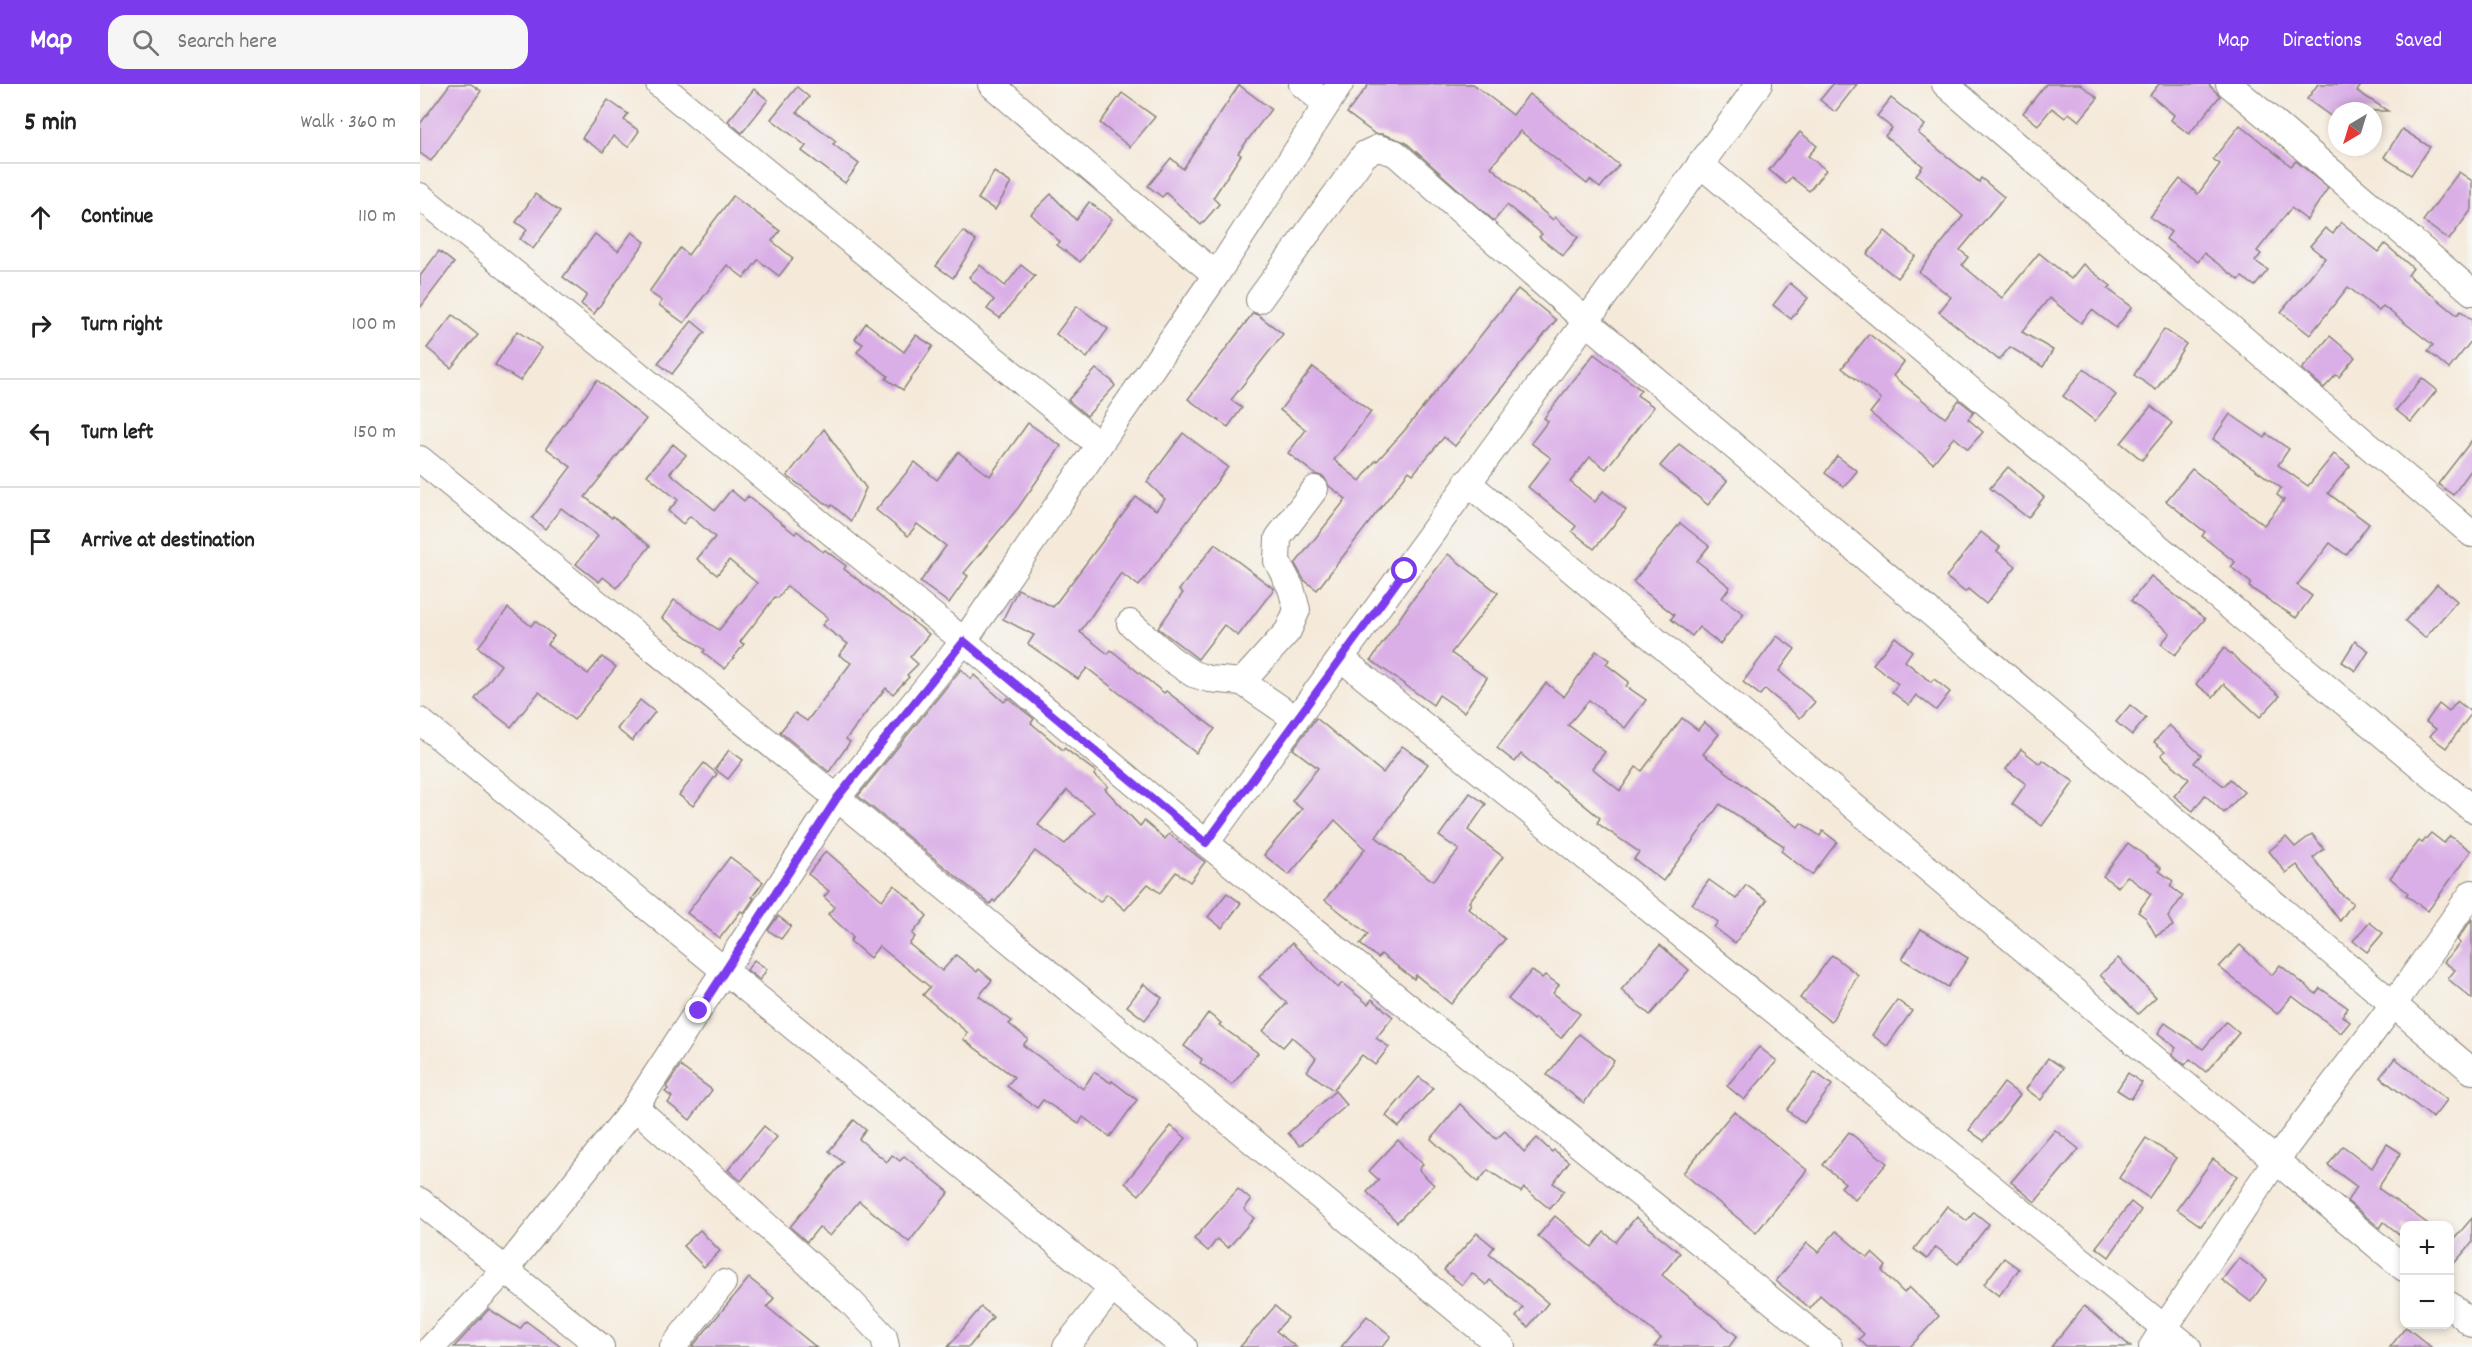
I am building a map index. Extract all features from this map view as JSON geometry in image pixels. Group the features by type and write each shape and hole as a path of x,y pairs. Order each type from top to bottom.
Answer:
{"street":[{"path":"659,84 1100,445"},
{"path":"992,84 1216,275"},
{"path":"432,1347 506,1269 635,1107 837,798 964,641 1100,445 1216,275 1333,94 1302,84"},
{"path":"1206,843 1759,84"},
{"path":"1945,84 2472,534"},
{"path":"2229,84 2472,292"},
{"path":"1259,300 1365,154 1378,148 1395,153 1586,321 2472,1071"},
{"path":"1700,164 2472,809"},
{"path":"420,196 964,641 1206,843 1829,1347"},
{"path":"420,459 837,798 1502,1347"},
{"path":"1467,482 2400,1265"},
{"path":"1242,682 1288,631 1298,610 1291,588 1277,561 1278,538 1315,489"},
{"path":"1130,623 1171,659 1193,674 1209,679 1242,682 1296,719"},
{"path":"1342,659 2159,1338 2188,1347"},
{"path":"420,721 724,973 1184,1347"},
{"path":"2159,1338 2276,1161 2393,1005 2472,893"},
{"path":"635,1107 850,1301 884,1337 886,1347"},
{"path":"420,1201 601,1347"},
{"path":"673,1347 723,1283"},
{"path":"1066,1347 1112,1288"},
{"path":"2454,1308 2472,1324"}],"building":[{"path":"450,84 471,84 481,91 431,161 420,153 420,124"},
{"path":"1369,84 1473,84 1513,115 1529,94 1619,165 1600,188 1590,180 1587,184 1520,131 1491,167 1553,220 1555,217 1578,237 1563,256 1539,237 1542,234 1507,205 1494,221 1405,142 1382,134 1375,134 1347,113"},
{"path":"1833,84 1857,84 1835,112 1820,100"},
{"path":"2046,84 2080,84 2098,98 2079,121 2069,113 2065,118 2052,108 2038,125 2023,113"},
{"path":"2159,84 2208,84 2220,96 2189,134 2171,120 2174,115 2150,95"},
{"path":"2318,84 2362,84 2357,91 2374,102 2328,102 2328,114 2307,99"},
{"path":"1239,85 1271,109 1238,153 1241,155 1213,198 1219,204 1201,225 1166,193 1162,197 1148,186 1171,158 1183,169"},
{"path":"797,87 809,97 797,112 836,141 833,144 859,164 845,183 802,151 806,146 771,119"},
{"path":"754,89 768,100 742,133 728,121"},
{"path":"1122,93 1155,117 1130,147 1100,123"},
{"path":"1891,98 1925,125 1918,133 1979,182 1981,178 2004,197 1960,250 1968,257 1962,265 2002,298 2039,253 2071,279 2083,264 2111,286 2108,289 2132,307 2116,328 2092,310 2081,323 2049,298 2022,332 2053,350 2043,367 2010,347 1999,360 1939,312 1951,297 1919,272 1963,216 1916,175 1923,166 1885,136 1892,128 1877,116"},
{"path":"608,100 628,114 624,120 639,131 628,147 613,136 603,152 582,138"},
{"path":"2240,125 2291,166 2296,161 2328,188 2307,220 2291,208 2257,251 2261,254 2255,261 2268,270 2255,286 2242,277 2239,280 2204,253 2198,262 2166,239 2171,232 2150,217 2180,179 2198,194 2220,164 2213,159"},
{"path":"2402,129 2430,147 2411,175 2384,157"},
{"path":"1800,132 1817,146 1808,156 1826,170 1809,191 1791,177 1786,184 1769,170"},
{"path":"994,172 1011,183 995,210 978,199"},
{"path":"2459,172 2472,181 2472,209 2449,240 2423,221"},
{"path":"535,194 560,212 533,249 520,239 527,230 516,222"},
{"path":"1051,194 1076,220 1089,202 1112,219 1080,262 1057,245 1060,242 1031,214"},
{"path":"733,196 780,231 772,241 793,258 779,276 758,260 744,278 727,265 684,323 659,305 662,301 649,292 680,248 688,255"},
{"path":"2341,222 2379,252 2385,244 2413,268 2408,275 2457,315 2461,311 2472,320 2472,340 2449,369 2428,351 2433,345 2383,306 2379,311 2348,287 2310,335 2281,312 2325,258 2310,246 2325,228 2333,234"},
{"path":"963,231 976,241 953,278 936,266"},
{"path":"1885,231 1915,256 1897,278 1867,254"},
{"path":"632,232 645,242 594,314 581,304 587,295 563,277 595,234 618,251"},
{"path":"439,251 454,263 420,308 420,276"},
{"path":"980,265 1005,286 1021,265 1035,276 1000,318 987,309 994,300 969,277"},
{"path":"1790,283 1808,298 1791,319 1773,305"},
{"path":"1518,289 1556,320 1455,446 1444,437 1413,474 1409,471 1317,590 1304,580 1295,564 1346,499 1329,486 1324,477 1315,474 1288,453 1306,430 1280,410 1313,367 1371,412 1334,460 1360,481 1376,460 1404,431"},
{"path":"1077,306 1108,329 1087,358 1056,334"},
{"path":"1253,313 1283,334 1231,400 1242,408 1228,427 1188,399"},
{"path":"453,315 478,335 451,368 427,348"},
{"path":"692,321 705,332 672,374 658,363"},
{"path":"866,323 904,352 916,335 933,346 903,390 886,379 888,376 857,352 863,344 855,339"},
{"path":"2164,329 2186,344 2156,390 2134,375"},
{"path":"517,331 542,348 520,381 495,365"},
{"path":"1869,334 1904,362 1893,376 1945,418 1959,400 1974,412 1968,419 1983,432 1968,449 1954,437 1933,463 1870,413 1881,399 1842,368"},
{"path":"2330,336 2355,357 2339,377 2336,375 2324,388 2302,369"},
{"path":"1594,354 1641,390 1637,395 1654,407 1606,469 1590,457 1570,482 1595,502 1603,491 1626,510 1594,549 1572,531 1576,526 1528,487 1551,458 1531,443 1548,421 1544,418"},
{"path":"1096,369 1115,386 1087,416 1068,400"},
{"path":"2084,369 2116,395 2095,421 2063,396"},
{"path":"2422,378 2437,390 2411,422 2396,410"},
{"path":"597,380 646,419 585,497 650,546 617,588 603,577 599,582 576,564 598,536 561,508 545,529 532,518 571,467 546,448"},
{"path":"2151,406 2172,423 2142,460 2121,443"},
{"path":"2230,414 2265,438 2267,434 2289,449 2278,465 2308,486 2334,454 2350,466 2328,493 2369,524 2346,555 2330,543 2297,585 2312,596 2296,618 2249,587 2251,583 2231,567 2235,562 2202,536 2205,532 2166,501 2192,469 2264,525 2284,500 2277,495 2281,488 2213,439"},
{"path":"1028,423 1061,446 1018,508 964,573 968,576 949,603 920,582 946,546 917,524 908,536 876,510 915,462 937,480 958,452 990,476"},
{"path":"824,429 866,488 851,521 832,505 831,507 787,476"},
{"path":"1183,433 1228,467 1139,586 1121,573 1080,632 1108,654 1111,650 1164,693 1166,691 1215,729 1196,753 1087,668 1078,679 1028,644 1034,635 1003,619 1018,589 1053,607 1136,497 1156,510 1165,499 1147,482"},
{"path":"2472,440 2472,469 2453,495 2438,484"},
{"path":"673,444 686,455 670,473 715,510 731,490 744,501 748,496 795,534 797,531 823,552 825,550 846,566 844,569 929,634 910,657 918,664 907,675 909,677 893,694 886,688 846,739 850,742 829,772 780,732 795,713 807,721 851,663 839,655 848,644 822,625 828,618 787,586 778,598 775,597 740,642 744,644 725,669 703,652 705,650 662,618 674,600 719,630 757,583 729,560 717,575 697,559 715,537 690,516 683,524 668,511 678,500 647,475"},
{"path":"1679,444 1727,481 1708,505 1660,466"},
{"path":"1837,456 1857,471 1844,487 1825,473"},
{"path":"2008,467 2044,497 2028,518 1990,488"},
{"path":"1680,523 1709,546 1697,561 1730,587 1722,598 1744,614 1720,644 1699,627 1692,636 1671,619 1674,615 1633,582"},
{"path":"1981,532 2000,547 1997,551 2016,566 1986,604 1968,589 1965,592 1946,577"},
{"path":"1215,544 1274,589 1238,636 1224,625 1198,659 1158,628 1183,593 1179,590"},
{"path":"1448,554 1498,593 1451,653 1487,678 1464,712 1439,695 1433,705 1371,660 1410,603"},
{"path":"2151,576 2205,619 2175,655 2161,644 2170,633 2131,601"},
{"path":"2437,584 2457,601 2425,638 2405,621"},
{"path":"508,608 531,626 535,621 554,636 547,645 588,674 602,657 616,667 574,720 539,692 511,727 475,699 501,665 478,647"},
{"path":"1777,636 1795,649 1779,671 1815,702 1800,718 1765,689 1760,695 1743,682"},
{"path":"1895,637 1912,651 1905,661 1931,682 1934,679 1950,692 1936,710 1916,695 1909,705 1892,692 1898,684 1873,664"},
{"path":"2355,641 2369,651 2356,671 2342,662"},
{"path":"2224,648 2280,696 2260,717 2224,684 2213,697 2196,684"},
{"path":"1596,651 1609,660 1606,664 1629,682 1626,686 1646,700 1625,728 1589,700 1568,725 1605,752 1592,768 1620,791 1636,767 1642,771 1682,718 1698,730 1704,722 1719,734 1703,754 1798,827 1801,823 1820,836 1823,831 1837,842 1812,875 1781,851 1784,846 1720,804 1663,881 1634,859 1639,852 1597,823 1600,818 1556,782 1521,754 1515,762 1497,748 1546,683 1564,697"},
{"path":"961,669 971,679 974,675 1004,702 1008,698 1034,719 1031,723 1063,750 1064,748 1096,772 1094,775 1108,786 1105,789 1140,826 1144,821 1165,839 1169,834 1205,862 1190,882 1176,872 1160,893 1148,884 1125,910 1107,894 1100,902 1035,851 995,902 993,900 990,904 858,796","holes":["1067,790 1094,812 1065,844 1038,825"]},
{"path":"640,700 655,712 632,741 617,729"},
{"path":"2457,701 2472,713 2446,748 2430,736 2436,729 2426,722 2439,704 2449,712"},
{"path":"2130,705 2146,718 2132,735 2116,722"},
{"path":"1316,718 1383,773 1402,746 1428,764 1376,837 1433,881 1459,850 1439,836 1470,793 1486,804 1468,830 1503,857 1469,902 1471,904 1468,908 1505,939 1451,1004 1416,975 1414,979 1381,954 1378,958 1360,944 1368,934 1325,900 1365,849 1335,820 1289,875 1264,855 1302,809 1292,801 1318,768 1293,749"},
{"path":"2169,725 2201,755 2194,763 2224,786 2230,779 2244,792 2224,813 2205,795 2193,811 2174,796 2189,779 2161,755 2165,751 2154,742"},
{"path":"2021,749 2040,764 2043,760 2074,782 2042,826 2012,804 2026,784 2006,769"},
{"path":"729,750 743,760 728,779 715,769"},
{"path":"704,763 717,774 693,806 679,795"},
{"path":"2431,833 2444,843 2450,836 2471,851 2428,911 2406,895 2408,893 2390,878 2419,841 2422,843"},
{"path":"2312,834 2324,849 2313,858 2341,894 2353,903 2340,921 2297,865 2286,873 2269,851 2286,837 2295,847"},
{"path":"2128,843 2161,868 2159,871 2173,881 2170,886 2183,896 2168,917 2173,926 2156,936 2146,918 2138,912 2151,894 2127,876 2118,887 2103,876"},
{"path":"826,851 882,900 894,885 916,904 927,916 912,934 915,937 909,944 942,971 956,955 977,972 979,969 992,980 979,996 1012,1021 1009,1024 1028,1039 1023,1045 1083,1089 1094,1072 1111,1083 1112,1081 1137,1100 1110,1137 1083,1117 1079,1124 1043,1100 1037,1108 1007,1086 1014,1077 963,1039 968,1033 923,995 930,987 879,946 870,958 850,941 853,937 828,914 835,907 824,897 829,891 808,874"},
{"path":"730,857 763,882 744,913 741,911 720,938 687,913"},
{"path":"1709,880 1736,899 1746,885 1767,900 1735,943 1714,927 1718,922 1692,904"},
{"path":"1227,893 1241,903 1222,928 1208,917"},
{"path":"778,916 791,926 781,939 768,930"},
{"path":"2472,919 2472,999 2448,979 2455,970 2444,962 2460,943 2457,940"},
{"path":"2369,922 2383,933 2367,952 2353,941"},
{"path":"1921,929 1968,958 1948,987 1902,959"},
{"path":"1292,943 1338,988 1342,983 1368,1004 1372,999 1393,1017 1376,1038 1389,1047 1375,1065 1362,1055 1333,1090 1307,1071 1316,1058 1292,1037 1283,1047 1263,1031 1287,1003 1259,977"},
{"path":"1660,945 1689,970 1650,1015 1621,990"},
{"path":"2240,945 2272,975 2280,965 2316,994 2320,988 2348,1008 2342,1016 2350,1022 2341,1033 2292,996 2277,1014 2219,967"},
{"path":"1832,955 1858,975 1831,1022 1800,998"},
{"path":"2118,958 2156,997 2138,1014 2100,975"},
{"path":"754,960 767,969 760,980 747,970"},
{"path":"1532,970 1542,978 1545,975 1559,985 1553,993 1580,1014 1561,1038 1535,1018 1533,1020 1508,999"},
{"path":"1144,984 1162,998 1145,1020 1127,1006"},
{"path":"1897,1000 1912,1011 1887,1046 1872,1035"},
{"path":"1208,1013 1221,1023 1219,1025 1258,1053 1232,1085 1200,1063 1202,1059 1184,1046"},
{"path":"2226,1022 2239,1033 2206,1072 2190,1059 2185,1065 2172,1054 2176,1048 2158,1033 2165,1023 2203,1049"},
{"path":"1579,1034 1614,1061 1584,1103 1547,1075"},
{"path":"1759,1047 1777,1061 1744,1100 1727,1086"},
{"path":"2048,1058 2063,1068 2041,1100 2026,1089"},
{"path":"2395,1058 2447,1100 2433,1118 2380,1077"},
{"path":"680,1066 712,1090 690,1120 668,1103 672,1097 665,1092"},
{"path":"1815,1072 1832,1085 1804,1123 1787,1110"},
{"path":"2128,1073 2142,1083 2131,1099 2117,1090"},
{"path":"1419,1077 1433,1088 1399,1127 1386,1116"},
{"path":"2004,1083 2020,1095 1984,1141 1969,1130"},
{"path":"1335,1091 1347,1105 1300,1146 1288,1133"},
{"path":"1460,1104 1496,1139 1505,1131 1524,1152 1537,1138 1552,1152 1554,1150 1569,1162 1553,1183 1564,1191 1550,1209 1524,1188 1521,1192 1488,1170 1478,1182 1431,1139"},
{"path":"1734,1111 1807,1170 1756,1233 1683,1173"},
{"path":"854,1120 866,1130 859,1139 887,1162 892,1155 900,1161 904,1156 949,1192 909,1242 859,1201 830,1236 819,1227 807,1242 790,1227 843,1162 829,1151"},
{"path":"764,1126 777,1137 741,1181 728,1170"},
{"path":"1171,1126 1186,1138 1139,1195 1125,1183"},
{"path":"2055,1130 2079,1149 2035,1202 2011,1182"},
{"path":"1849,1132 1887,1163 1855,1200 1841,1187 1845,1183 1823,1165"},
{"path":"2146,1138 2176,1158 2149,1198 2119,1178"},
{"path":"1398,1140 1423,1164 1419,1170 1434,1185 1397,1222 1367,1192 1379,1180 1369,1171"},
{"path":"2387,1144 2401,1153 2378,1188 2424,1221 2400,1221 2400,1235 2384,1222 2380,1228 2347,1201 2357,1187 2328,1165 2343,1146 2372,1168"},
{"path":"2213,1159 2237,1176 2201,1226 2177,1209"},
{"path":"1238,1189 1251,1200 1244,1209 1254,1218 1228,1248 1217,1239 1208,1251 1194,1239"},
{"path":"2131,1202 2141,1210 2109,1257 2096,1247"},
{"path":"1947,1206 1967,1221 1974,1212 1989,1224 1958,1264 1936,1247 1927,1259 1914,1249"},
{"path":"1555,1216 1592,1247 1604,1232 1616,1242 1636,1217 1680,1253 1662,1275 1737,1336 1729,1347 1654,1347 1661,1338 1538,1236"},
{"path":"2472,1218 2472,1243 2454,1263 2454,1239"},
{"path":"700,1230 720,1251 704,1267 683,1246"},
{"path":"1836,1231 1868,1258 1872,1253 1886,1266 1882,1271 1904,1293 1909,1287 1939,1316 1910,1347 1867,1347 1859,1339 1864,1334 1820,1295 1810,1308 1776,1281 1807,1243 1818,1252"},
{"path":"1477,1233 1494,1247 1489,1254 1548,1303 1528,1327 1516,1317 1523,1308 1490,1280 1486,1285 1472,1273 1462,1285 1444,1270"},
{"path":"2004,1258 2019,1269 1999,1296 1984,1284"},
{"path":"2239,1258 2267,1279 2251,1302 2222,1280"},
{"path":"749,1278 774,1298 767,1307 816,1347 692,1347"},
{"path":"1275,1306 1288,1318 1276,1331 1296,1347 1240,1347"},
{"path":"2084,1306 2131,1347 2051,1347"},
{"path":"981,1307 993,1317 969,1347 948,1347"},
{"path":"489,1309 520,1329 526,1321 561,1347 454,1347"},
{"path":"1367,1316 1391,1336 1382,1347 1341,1347"},
{"path":"2404,1329 2408,1329 2431,1347 2390,1347"}],"route":[{"path":"699,1011 837,798 964,641 1206,843 1405,571"}]}
